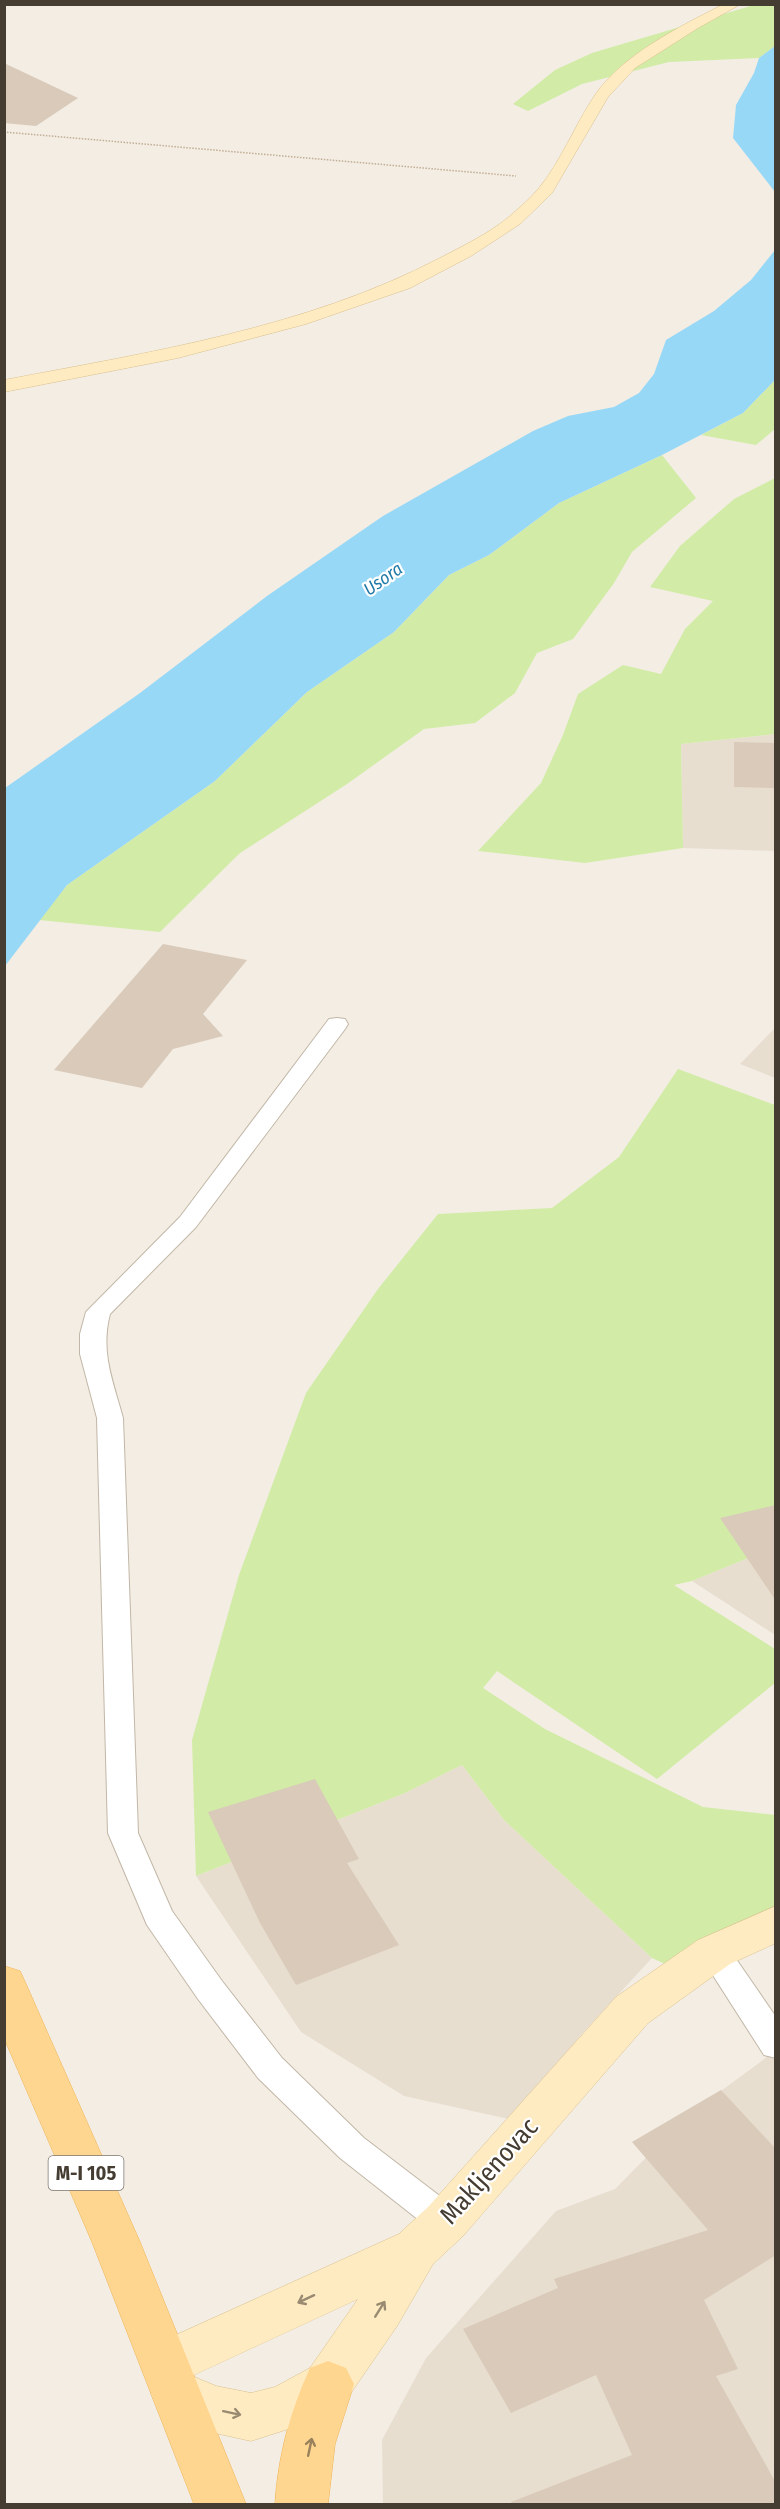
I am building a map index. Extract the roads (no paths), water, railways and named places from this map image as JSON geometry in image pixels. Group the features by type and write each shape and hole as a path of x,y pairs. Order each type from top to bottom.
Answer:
{"main road":[{"name":"M-I 105","path":"4,1984 116,2242 220,2505"},
{"path":"300,2505 309,2444 328,2384"}],"street":[{"path":"4,386 171,354 300,320 404,284 465,252 514,221 546,190 602,95 630,64 693,25 735,4"},
{"name":"Makljenovac","path":"171,2379 431,2235 632,2010 714,1952 776,1923"},
{"path":"171,2379 215,2409 251,2417 286,2407 328,2384 431,2235"}],"lane":[{"path":"338,1024 188,1222 98,1312 92,1334 93,1354 110,1418 123,1833 159,1916 210,1990 270,2068 352,2148 431,2235"},
{"path":"714,1952 776,2045"}],"water":[{"path":"775,46 775,192 733,138 736,105 754,73 759,58"},
{"name":"Usora","path":"775,250 775,380 743,413 662,455 559,503 489,555 449,575 394,632 307,692 215,781 67,885 5,966 5,788 140,693 267,596 383,516 533,431 568,416 614,407 639,393 654,374 666,340 714,311 751,280"}]}
